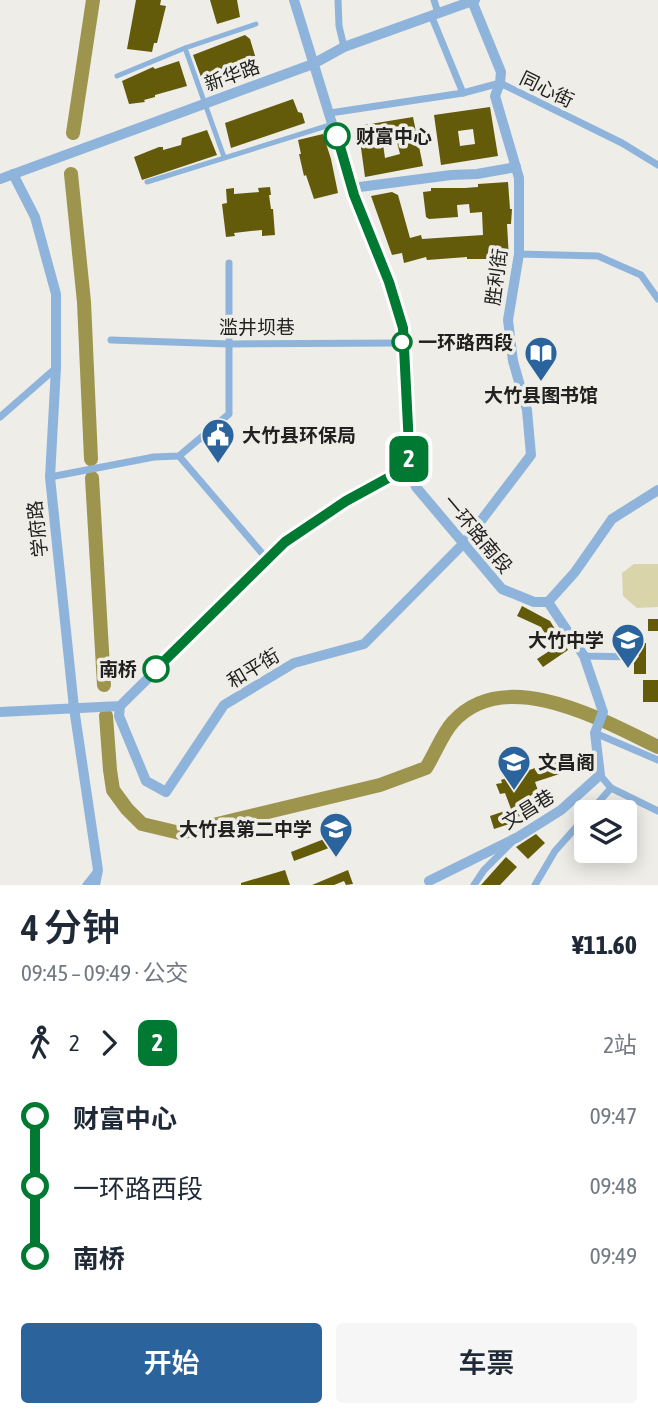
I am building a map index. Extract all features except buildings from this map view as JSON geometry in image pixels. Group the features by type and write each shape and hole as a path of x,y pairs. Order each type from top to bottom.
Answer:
{"street":[{"path":"0,712 120,706 285,542 346,501 410,466 403,328 389,282 352,188 294,0"},
{"path":"338,0 339,26 344,47"},
{"path":"434,0 435,14 463,93"},
{"name":"新华路","path":"0,179 313,64 344,47 473,1"},
{"name":"胜利街","path":"464,543 531,455 527,410 513,361 508,320 519,254 519,178 495,96 501,72 473,1"},
{"path":"117,76 185,48 256,24"},
{"path":"185,48 224,158"},
{"name":"同心街","path":"330,113 463,93 500,83 622,143 658,164"},
{"path":"147,182 333,124"},
{"path":"352,188 516,167"},
{"name":"学府路","path":"13,174 34,217 56,294 56,368 50,477 74,708 98,870 96,885"},
{"path":"519,254 598,256 641,275 658,299"},
{"path":"50,477 154,457 178,456 229,414 229,263"},
{"name":"滥井坝巷","path":"111,340 229,344 402,344"},
{"path":"0,417 56,368"},
{"path":"178,456 267,559"},
{"name":"一环路南段","path":"410,466 416,487 502,589 534,602 548,602"},
{"path":"658,489 612,519 575,572 548,602 584,656 603,712 595,733 600,775 611,788 658,811"},
{"name":"和平街","path":"120,706 119,716 146,781 166,792 224,705 293,663 364,643 464,543"},
{"path":"584,656 633,657"},
{"path":"595,733 658,760"},
{"name":"文昌巷","path":"429,881 518,837 561,810 600,775"},
{"path":"600,800 611,788"},
{"path":"535,885 555,851 574,830"},
{"path":"474,885 484,870 518,837"},
{"path":"86,885 98,870"}],"shaded area":[{"path":"634,564 658,564 658,607 637,608 623,596 622,573"}],"waterway":[{"path":"73,133 93,0"},
{"path":"71,174 84,302 91,459"},
{"path":"92,478 104,685"},
{"path":"106,716 113,790 142,824 180,833 380,785 426,768 453,722 475,705 499,698 526,698 555,703 583,712 658,747"}],"bus line":[{"name":"2","path":"156,669 285,542 346,501 410,466 403,328 389,282 354,195 337,136"}],"place":[{"name":"财富中心","path":"337,136"},
{"name":"一环路西段","path":"402,342"},
{"name":"大竹县图书馆","path":"541,383"},
{"name":"大竹县环保局","path":"218,465"},
{"name":"南桥","path":"156,669"},
{"name":"大竹中学","path":"628,670"},
{"name":"文昌阁","path":"514,792"},
{"name":"大竹县第二中学","path":"336,859"}]}
